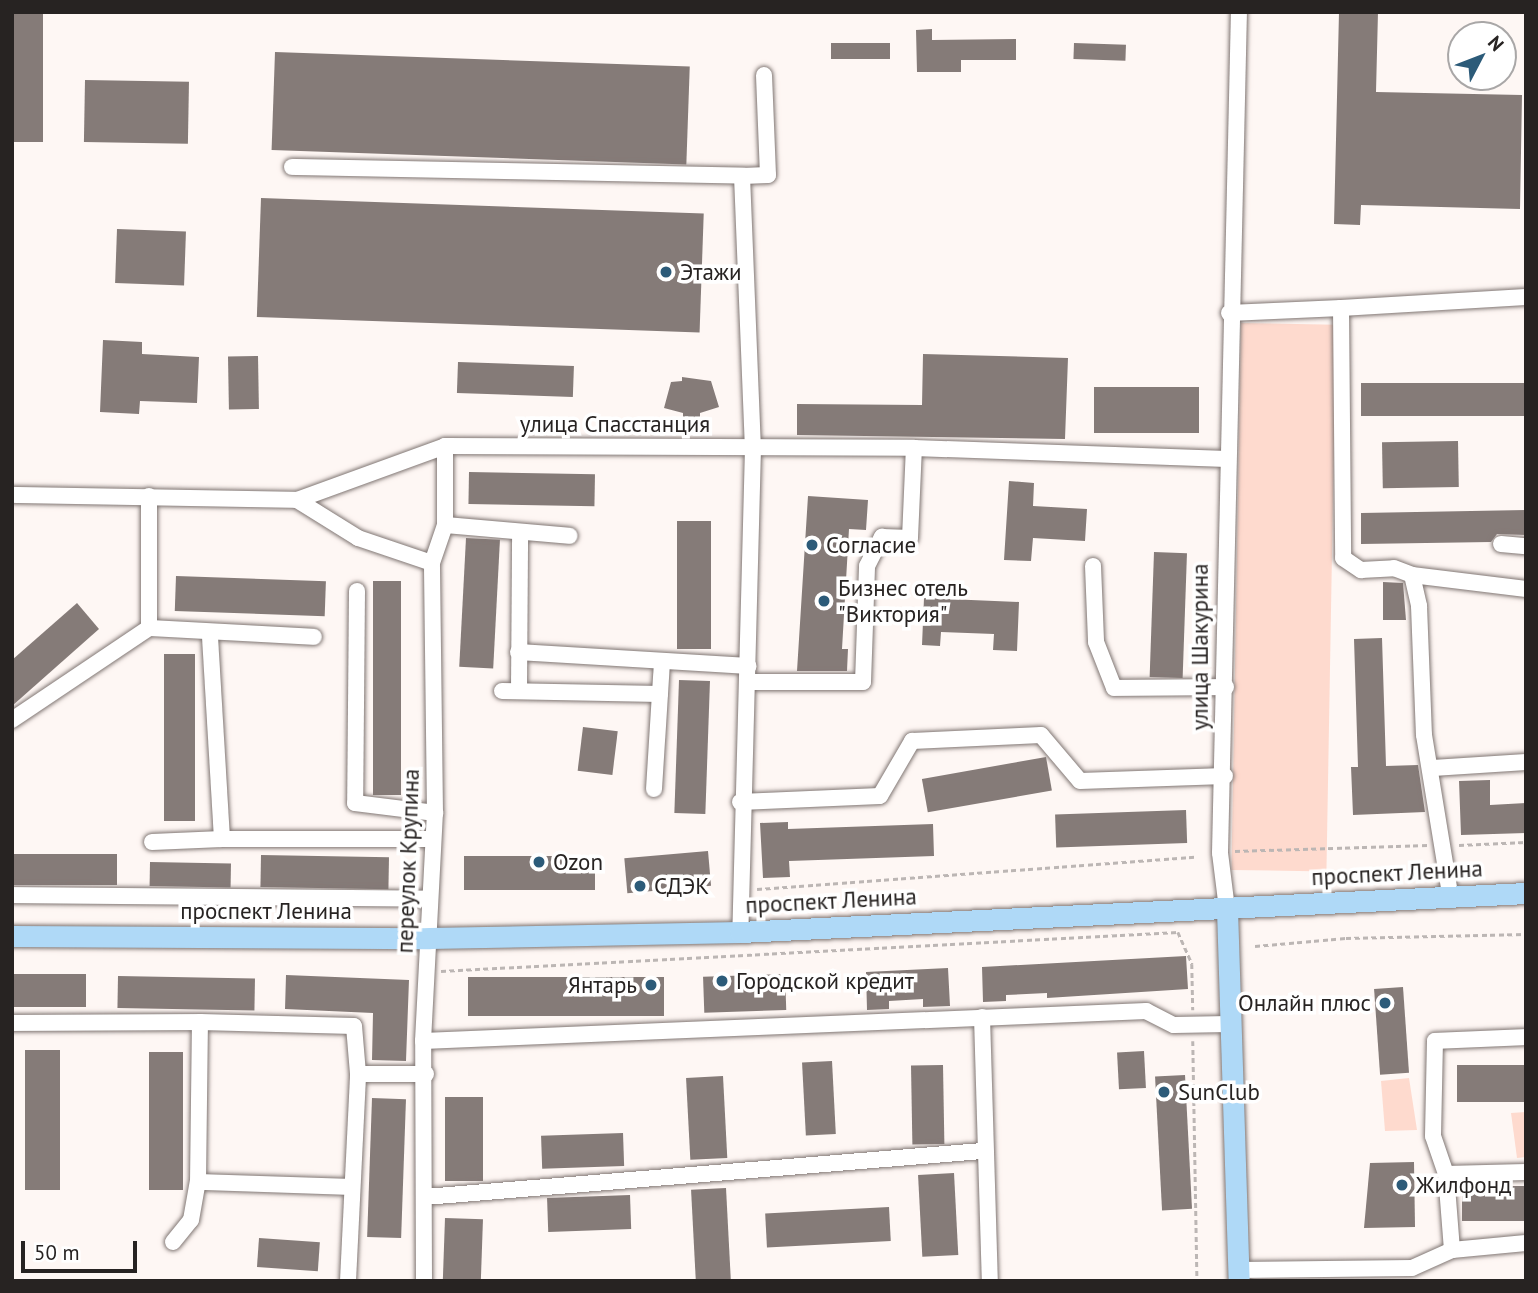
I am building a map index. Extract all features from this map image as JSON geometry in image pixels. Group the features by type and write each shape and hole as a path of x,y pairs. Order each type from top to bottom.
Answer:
{"main road":[{"name":"проспект Ленина","path":"12,936 429,938 740,932 1227,909 1450,894 1526,893"},
{"name":"улица Шакурина","path":"1227,909 1228,1024 1239,1275"}],"street":[{"name":"улица Шакурина","path":"1227,909 1220,853 1225,776 1228,313 1240,12"},
{"path":"292,167 768,175 764,75"},
{"path":"740,932 740,802 749,674 753,448 742,176"},
{"path":"1228,313 1526,297"},
{"path":"1341,309 1343,558 1361,570 1394,568 1412,575 1526,589"},
{"name":"улица Спасстанция","path":"12,495 297,500 445,446 914,448 1227,459"},
{"name":"переулок Крупина","path":"424,1281 426,1074 423,1041 435,813 432,563 445,525 445,446"},
{"path":"518,652 656,661 749,674 863,682 867,566 882,537 910,538 914,448"},
{"path":"149,496 149,628"},
{"path":"297,500 358,538 432,563"},
{"path":"445,525 570,536"},
{"path":"519,691 520,532"},
{"path":"1501,544 1526,545"},
{"path":"1093,566 1096,642 1114,688 1226,687"},
{"path":"1412,575 1419,606 1424,735 1433,768 1439,845 1450,894"},
{"path":"356,591 355,803 435,813"},
{"path":"12,720 149,628 211,635 314,637"},
{"path":"211,635 222,839"},
{"path":"654,789 660,694 656,661"},
{"path":"502,691 660,694"},
{"path":"740,802 880,796 912,740 1041,735 1080,781 1225,776"},
{"path":"1433,768 1526,762"},
{"path":"152,842 222,839 433,839"},
{"path":"12,895 429,899"},
{"path":"423,1041 1146,1011 1174,1025 1228,1024"},
{"path":"982,1017 982,1151 989,1281"},
{"path":"12,1023 200,1022 354,1026 358,1074 348,1281"},
{"path":"173,1241 191,1220 198,1182 200,1022"},
{"path":"1452,1250 1447,1174 1433,1136 1435,1041 1526,1037"},
{"path":"358,1074 426,1074"},
{"path":"425,1197 982,1151"},
{"path":"1447,1174 1526,1172"},
{"path":"198,1182 352,1187"},
{"path":"1239,1275 1412,1268 1452,1250 1526,1243"}],"path":[{"path":"1234,851 1341,846"},
{"path":"757,889 1195,857"},
{"path":"427,972 1178,932 1192,964 1193,1019"},
{"path":"1255,946 1346,938 1526,934"},
{"path":"1193,1033 1197,1281"}],"shaded area":[{"path":"1241,323 1336,325 1326,872 1231,870"},
{"path":"1409,1078 1417,1130 1385,1131 1381,1081"},
{"path":"1526,1112 1526,1157 1517,1158 1511,1113"}],"building":[{"path":"12,12 43,12 43,142 12,142"},
{"path":"1339,12 1378,12 1376,92 1522,95 1520,209 1361,205 1360,225 1334,224"},
{"path":"932,29 932,40 1016,39 1016,60 961,60 961,72 917,72 916,30"},
{"path":"831,43 890,43 890,59 831,59"},
{"path":"1074,43 1126,45 1125,61 1073,59"},
{"path":"275,52 690,66 686,164 272,150"},
{"path":"85,80 189,82 188,144 84,142"},
{"path":"261,198 704,213 700,332 257,317"},
{"path":"117,229 186,231 184,285 115,283"},
{"path":"103,340 142,342 142,354 199,357 197,403 140,401 139,414 100,412"},
{"path":"923,354 1068,358 1065,439 797,435 797,404 922,405"},
{"path":"258,356 259,409 229,410 228,357"},
{"path":"458,362 574,366 573,397 457,393"},
{"path":"682,377 711,381 719,407 700,413 700,420 683,421 683,413 664,408 671,382 682,381"},
{"path":"1361,383 1526,383 1526,416 1361,416"},
{"path":"1094,387 1199,387 1199,433 1094,433"},
{"path":"1458,441 1459,487 1383,488 1382,442"},
{"path":"469,472 595,474 594,506 468,504"},
{"path":"1009,481 1034,483 1033,506 1087,509 1085,541 1033,538 1031,561 1004,560"},
{"path":"808,496 868,500 866,530 849,529 842,649 848,649 847,671 797,671"},
{"path":"1526,510 1526,535 1497,534 1491,542 1361,544 1361,513"},
{"path":"677,521 711,521 711,649 677,649"},
{"path":"466,538 500,540 493,669 459,667"},
{"path":"1154,552 1187,553 1183,678 1150,677"},
{"path":"176,576 326,581 325,616 175,611"},
{"path":"373,581 401,581 401,795 373,795"},
{"path":"1383,582 1403,583 1406,620 1383,620"},
{"path":"924,598 1019,602 1017,651 993,650 994,634 941,632 940,646 922,645"},
{"path":"77,603 99,629 12,706 12,660"},
{"path":"1382,638 1386,766 1418,765 1425,812 1353,815 1351,767 1358,767 1354,639"},
{"path":"164,654 195,654 195,821 164,821"},
{"path":"679,680 710,681 705,814 674,813"},
{"path":"583,727 618,731 612,775 578,771"},
{"path":"1046,757 1052,790 928,812 922,779"},
{"path":"1490,780 1490,805 1526,803 1526,833 1461,835 1459,781"},
{"path":"1186,810 1187,843 1056,848 1055,815"},
{"path":"788,822 788,829 933,824 934,856 789,861 790,877 763,878 760,823"},
{"path":"708,851 711,886 627,893 624,858"},
{"path":"12,854 117,854 117,885 12,885"},
{"path":"261,855 389,857 388,889 260,887"},
{"path":"464,856 595,856 595,890 464,890"},
{"path":"150,862 231,863 231,887 150,886"},
{"path":"1186,956 1188,989 1047,998 1047,993 1006,995 1006,1001 983,1002 982,967"},
{"path":"948,968 950,1006 923,1007 923,999 889,1001 889,1009 867,1010 866,972"},
{"path":"12,974 86,974 86,1007 12,1007"},
{"path":"785,974 786,1010 704,1013 703,977"},
{"path":"286,975 409,980 406,1061 372,1060 373,1013 285,1009"},
{"path":"118,976 255,978 254,1010 117,1008"},
{"path":"468,977 664,977 664,1016 468,1016"},
{"path":"1403,987 1409,1073 1380,1075 1374,989"},
{"path":"25,1050 60,1050 60,1190 25,1190"},
{"path":"1144,1051 1146,1088 1119,1089 1117,1052"},
{"path":"149,1052 183,1052 183,1190 149,1190"},
{"path":"832,1061 836,1134 806,1135 802,1063"},
{"path":"943,1065 944,1144 912,1145 911,1066"},
{"path":"1457,1065 1526,1065 1526,1102 1457,1102"},
{"path":"1185,1075 1192,1209 1162,1210 1155,1077"},
{"path":"723,1076 727,1158 690,1160 686,1078"},
{"path":"445,1097 483,1097 483,1181 445,1181"},
{"path":"372,1098 406,1099 401,1238 367,1237"},
{"path":"623,1133 624,1166 542,1169 541,1136"},
{"path":"1414,1162 1415,1227 1364,1228 1370,1163"},
{"path":"954,1173 958,1255 922,1257 918,1175"},
{"path":"1462,1186 1526,1186 1526,1221 1462,1221"},
{"path":"726,1188 731,1279 696,1281 691,1190"},
{"path":"630,1195 631,1229 548,1232 547,1198"},
{"path":"889,1207 891,1241 767,1247 765,1213"},
{"path":"445,1218 483,1219 481,1281 443,1281"},
{"path":"259,1238 320,1242 318,1271 257,1267"}],"place":[{"name":"Этажи","path":"666,272"},
{"name":"Согласие","path":"812,545"},
{"name":"Бизнес отель \"Виктория\"","path":"824,601"},
{"name":"Ozon","path":"539,862"},
{"name":"СДЭК","path":"640,886"},
{"name":"Городской кредит","path":"722,981"},
{"name":"Янтарь","path":"651,985"},
{"name":"Онлайн плюс","path":"1385,1003"},
{"name":"SunClub","path":"1164,1092"},
{"name":"Жилфонд","path":"1402,1185"}]}
